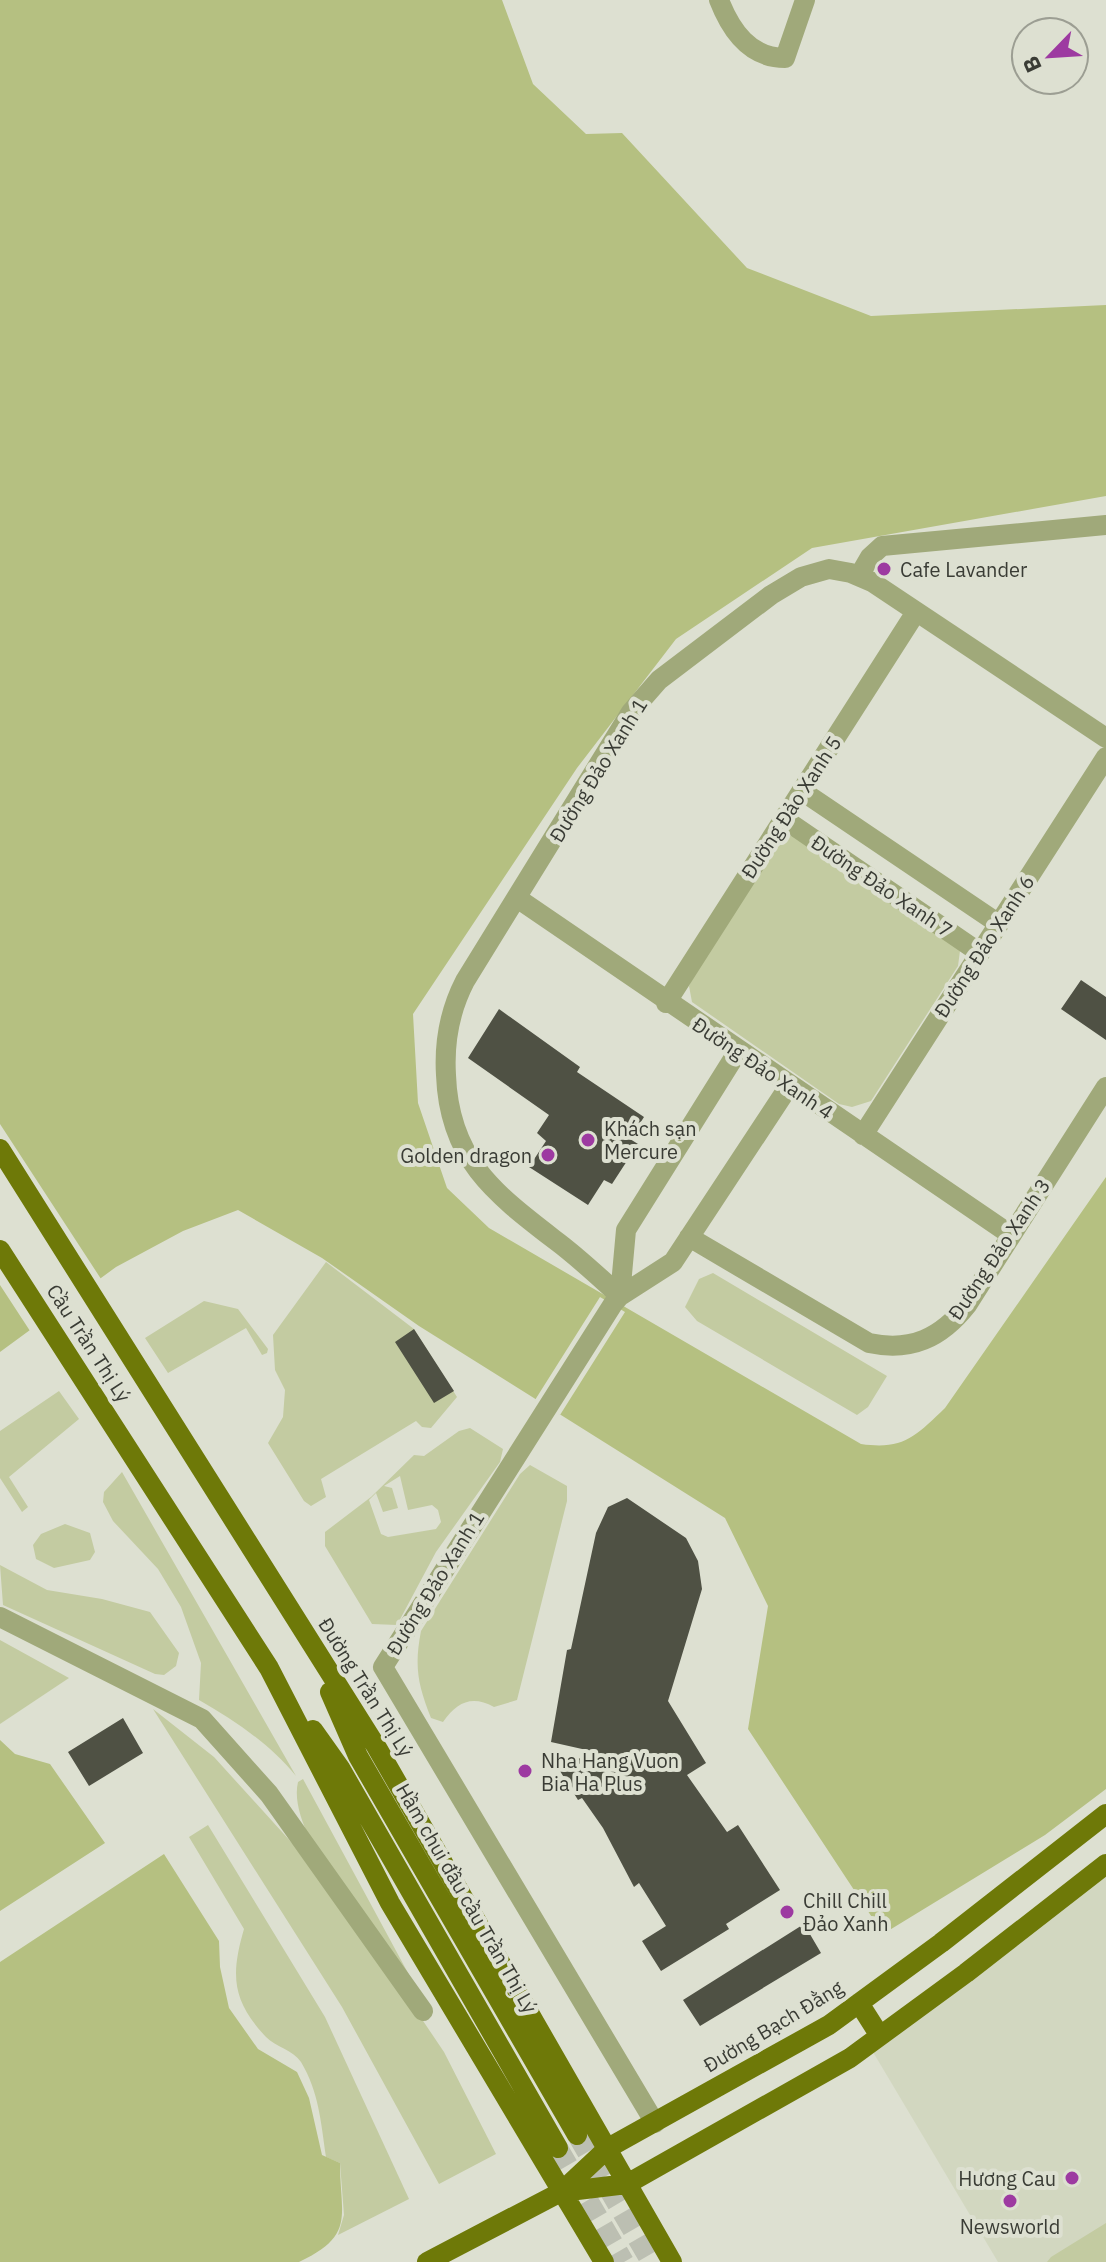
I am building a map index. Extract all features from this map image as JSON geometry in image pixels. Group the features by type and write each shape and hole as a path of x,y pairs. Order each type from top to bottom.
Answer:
{"main road":[{"name":"Đường Trần Thị Lý","path":"0,1149 376,1746 672,2262"},
{"name":"Cầu Trần Thị Lý","path":"0,1250 269,1668"},
{"name":"Hầm chui đầu cầu Trần Thị Lý","path":"306,1637 358,1756 577,2135"},
{"path":"269,1668 340,1768 558,2148"},
{"path":"269,1668 390,1903 604,2262"},
{"name":"Đường Bạch Đằng","path":"561,2192 608,2148 829,2025 1106,1814"},
{"path":"427,2262 561,2192 627,2184 837,2065 880,2036 1106,1864"},
{"path":"859,2003 880,2036"}],"street":[{"path":"719,0 734,30 750,48 766,58 785,58 805,0"},
{"path":"859,576 875,551 882,546 1106,525"},
{"name":"Đường Đảo Xanh 1","path":"617,1300 491,1189 467,1154 452,1117 445,1058 456,998 631,712 659,680 771,595 801,577 829,569 859,576 1106,738"},
{"name":"Đường Đảo Xanh 5","path":"666,1003 916,612"},
{"name":"Đường Đảo Xanh 6","path":"863,1135 1106,757"},
{"name":"Đường Đảo Xanh 7","path":"802,791 999,924"},
{"name":"Đường Đảo Xanh 7","path":"784,819 980,953"},
{"name":"Đường Đảo Xanh 4","path":"517,898 666,1003 1011,1235"},
{"name":"Đường Đảo Xanh 1","path":"617,1300 626,1230 738,1051"},
{"name":"Đường Đảo Xanh 1","path":"655,2123 383,1667 617,1300 673,1262 789,1086"},
{"name":"Đường Đảo Xanh 3","path":"689,1237 869,1343 892,1348 916,1344 938,1335 955,1320 1106,1087"},
{"path":"0,1617 202,1719 269,1794 423,2011"}],"shaded area":[{"path":"0,0 502,0 533,84 586,134 622,133 747,268 871,316 1106,305 1106,496 812,548 676,639 577,768 413,1014 418,1103 447,1188 489,1228 861,1444 888,1445 908,1439 945,1408 1106,1177 1106,1789 1045,1835 883,1934 748,1729 768,1606 725,1518 419,1326 322,1258 238,1210 183,1231 116,1267 0,1352"},
{"path":"797,835 961,943 958,966 871,1101 852,1107 839,1104 692,1002 689,986 694,975 783,837"},
{"path":"326,1262 414,1329 457,1397 431,1428 422,1427 416,1421 321,1479 326,1497 311,1506 304,1501 268,1443 283,1417 285,1390 275,1370 273,1335"},
{"path":"713,1273 887,1376 868,1407 857,1415 697,1321 685,1307 699,1279"},
{"path":"204,1301 238,1309 268,1349 267,1353 262,1355 246,1328 168,1373 145,1338"},
{"path":"59,1391 79,1419 9,1477 28,1507 22,1512 0,1478 0,1431"},
{"path":"470,1428 503,1449 500,1462 436,1552 397,1625 372,1624 325,1546 325,1532 371,1497 414,1455 424,1456 459,1431","holes":["400,1476 408,1510 432,1505 438,1510 441,1522 436,1529 388,1537 381,1534 369,1500 376,1493 383,1512 398,1508 392,1488 384,1486"]},
{"path":"530,1465 567,1486 567,1501 517,1700 494,1707 479,1701 466,1702 443,1722 431,1718 418,1676 421,1631 520,1474"},
{"path":"122,1472 296,1776 275,1753 251,1734 199,1700 201,1663 181,1607 158,1569 113,1521 103,1502 104,1492"},
{"path":"65,1524 90,1533 95,1552 90,1560 54,1568 36,1559 33,1545 41,1534"},
{"path":"0,1565 47,1590 102,1599 150,1612 179,1653 176,1666 164,1675 155,1674 3,1605"},
{"path":"0,1640 69,1678 0,1724"},
{"path":"153,1709 214,1757 311,1864 380,1957 444,2052 496,2154 439,2184 342,2007"},
{"path":"0,1740 15,1754 50,1764 105,1843 0,1911"},
{"path":"303,1779 414,1984 359,1915 320,1858 306,1830 298,1804 298,1782"},
{"path":"208,1825 325,2017 409,2199 338,2235 344,2215 340,2163 326,2157 316,2096 301,2062 294,2054 266,2037 254,2024 240,1998 236,1973 244,1929 189,1837"},
{"path":"164,1854 219,1941 220,1967 229,2008 258,2049 297,2072 309,2098 322,2155 340,2163 342,2210 337,2233 329,2243 299,2262 0,2262 0,1962"},
{"path":"1106,1858 1106,2262 998,2262 867,2042"},
{"path":"1106,2223 1106,2262 1047,2262 1051,2257"}],"pier":[{"path":"0,1124 103,1282 32,1334 0,1285"},
{"path":"600,1297 625,1312 560,1415 535,1400"}],"building":[{"path":"1081,980 1106,997 1106,1040 1061,1009"},
{"path":"499,1009 580,1067 577,1072 644,1117 630,1139 638,1144 612,1184 604,1180 588,1205 529,1167 546,1141 537,1133 549,1115 468,1058"},
{"path":"414,1329 454,1391 434,1403 395,1342"},
{"path":"627,1498 686,1538 698,1561 702,1589 668,1701 706,1763 687,1775 727,1832 738,1825 780,1890 726,1924 729,1929 661,1971 642,1941 666,1926 639,1883 634,1887 603,1828 582,1798 578,1800 560,1771 591,1751 551,1742 567,1650 571,1649 596,1533 608,1507"},
{"path":"123,1718 143,1753 89,1786 68,1752"},
{"path":"804,1924 821,1953 700,2026 683,2000"}],"tunnel":[{"path":"577,2135 651,2262"},
{"path":"558,2148 624,2262"}],"place":[{"name":"Cafe Lavander","path":"884,569"},
{"name":"Khách sạn Mercure","path":"588,1140"},
{"name":"Golden dragon","path":"548,1155"},
{"name":"Nha Hang Vuon Bia Ha Plus","path":"525,1771"},
{"name":"Chill Chill Đảo Xanh","path":"787,1912"},
{"name":"Hương Cau","path":"1072,2178"},
{"name":"Newsworld","path":"1010,2201"}]}
